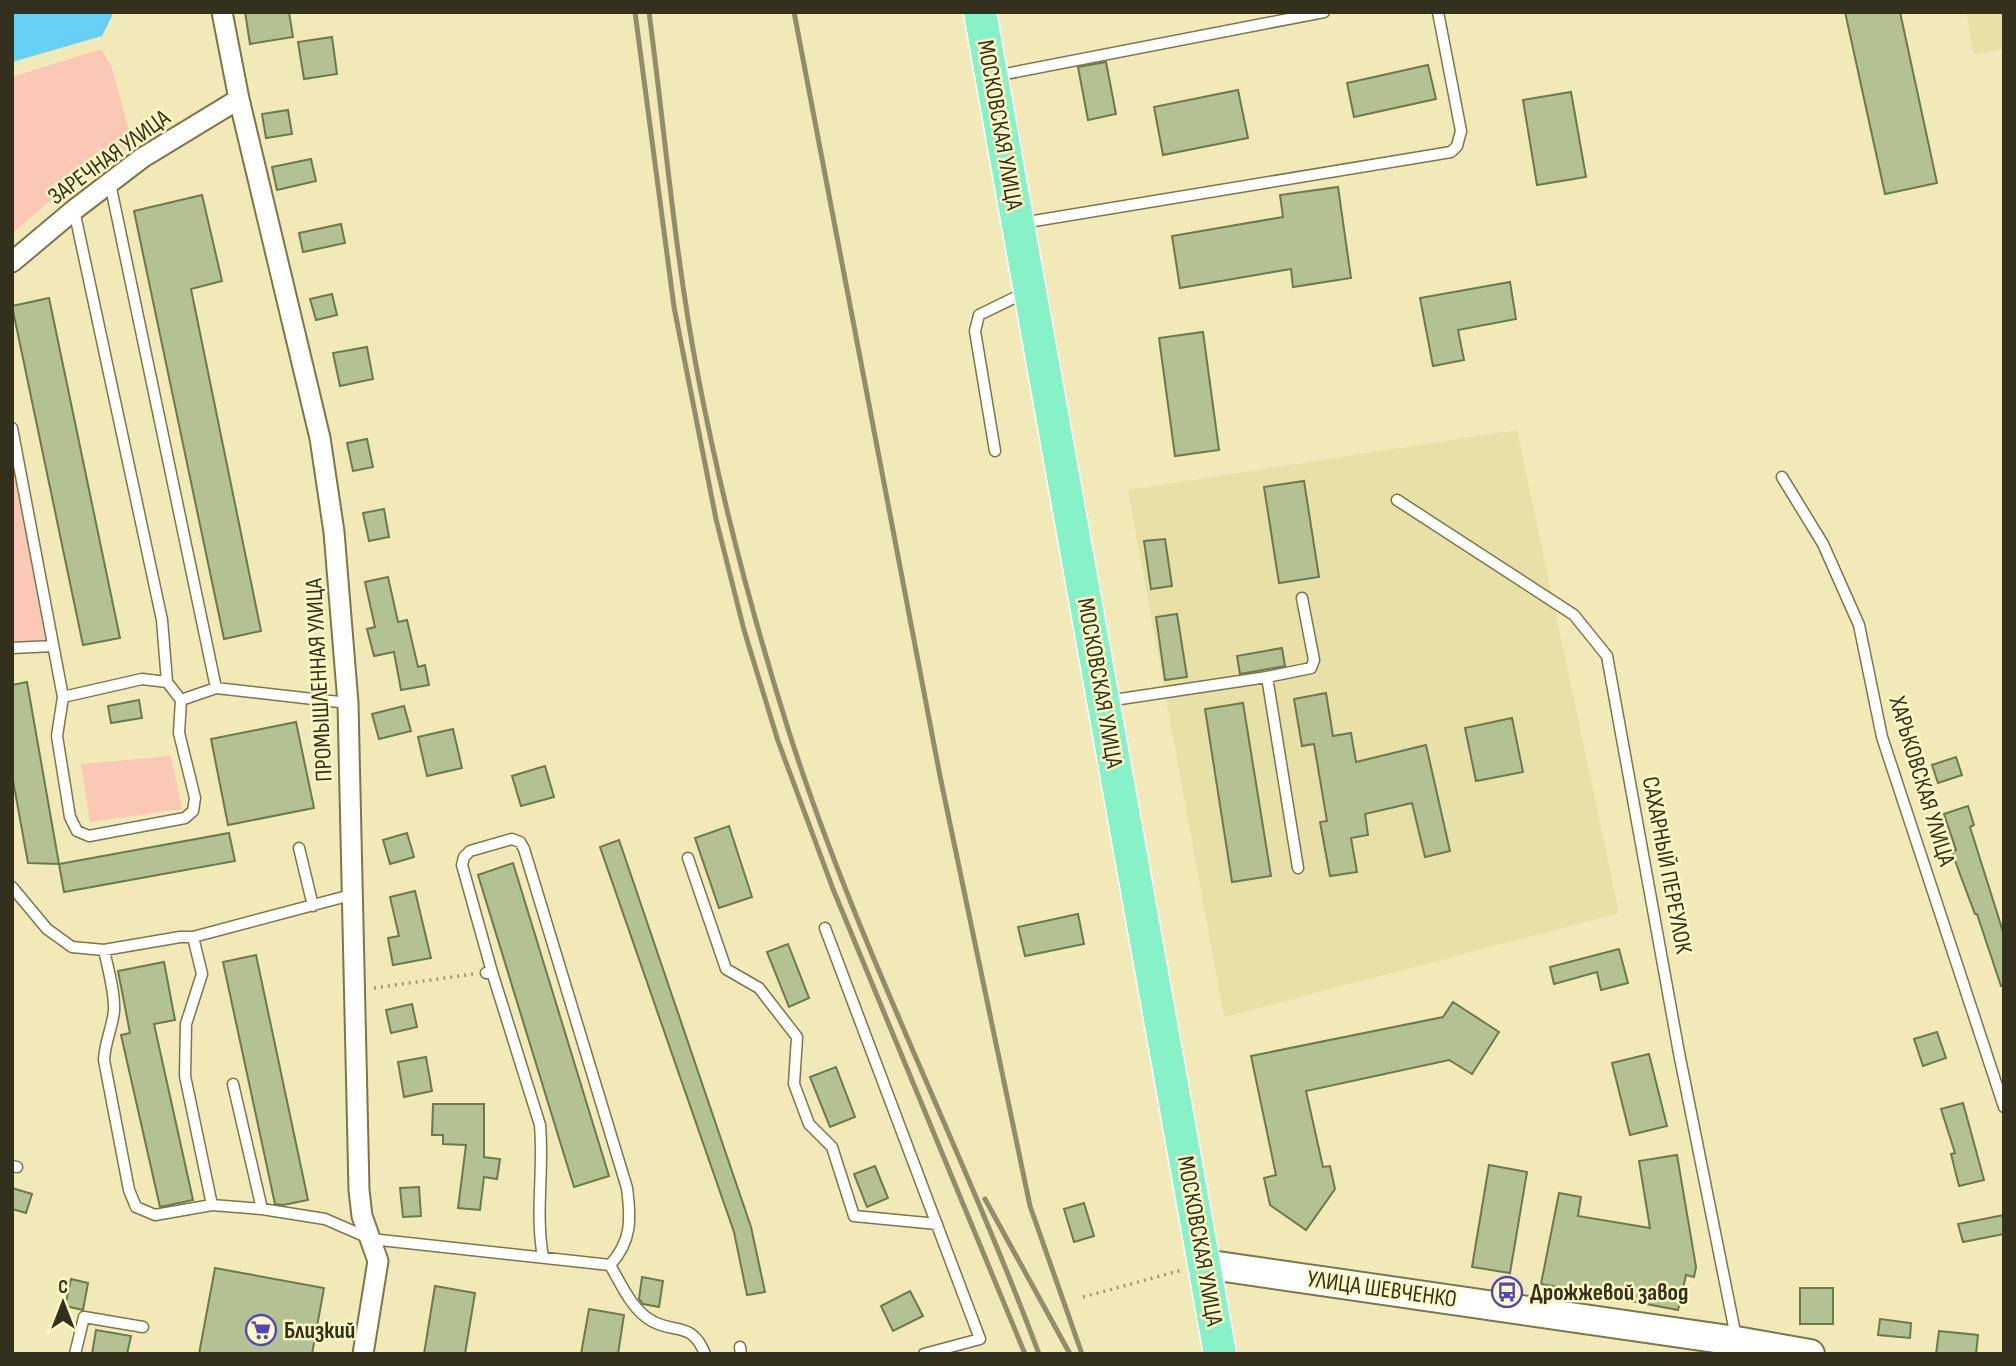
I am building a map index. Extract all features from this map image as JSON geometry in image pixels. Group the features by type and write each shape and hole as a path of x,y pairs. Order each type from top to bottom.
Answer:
{"main road":[{"name":"МОСКОВСКАЯ УЛИЦА","path":"980,12 1220,1354"},
{"name":"УЛИЦА ШЕВЧЕНКО","path":"1204,1264 1736,1340 1810,1354"}],"street":[{"name":"ПРОМЫШЛЕННАЯ УЛИЦА","path":"222,12 239,99 320,438 334,532 348,704 359,1190 362,1216 378,1261 363,1354"},
{"name":"ЗАРЕЧНАЯ УЛИЦА","path":"12,262 142,158 239,99"}],"lane":[{"path":"991,77 1324,12"},
{"path":"1018,224 1451,152 1457,146 1461,131 1438,12"},
{"path":"110,183 216,688"},
{"path":"12,428 63,697 57,736 70,817 77,831 89,836 185,817 193,811 195,798 179,733 181,700 167,682 162,620 74,210"},
{"path":"995,451 975,331 976,320 979,315 1030,290"},
{"name":"ХАРЬКОВСКАЯ УЛИЦА","path":"1782,477 1823,544 1859,625 1882,737 2004,1107"},
{"name":"САХАРНЫЙ ПЕРЕУЛОК","path":"1397,500 1574,615 1607,656 1682,1066 1736,1340"},
{"path":"1103,702 1311,668 1314,660 1302,597"},
{"path":"12,648 53,646"},
{"path":"1267,677 1298,868"},
{"path":"63,697 142,679 167,682"},
{"path":"181,700 216,688 348,704"},
{"path":"543,1258 538,1204 542,1145 540,1125 489,972 462,865 464,858 471,851 512,839 520,842 524,849 627,1188 629,1233 621,1252 610,1265"},
{"path":"299,848 313,906"},
{"path":"688,858 726,969 759,988 797,1037 794,1084 809,1124 832,1147 854,1216 937,1224"},
{"path":"12,887 47,929 72,947 104,950 192,937 351,895"},
{"path":"825,928 980,1339 940,1352 924,1354"},
{"path":"192,937 202,974 186,1024 185,1076 212,1205"},
{"path":"104,950 114,1008 112,1024 104,1042 104,1060 129,1190 136,1207 155,1215 212,1205 262,1209 325,1219 371,1239 610,1265"},
{"path":"233,1084 262,1209"},
{"path":"610,1265 636,1307 653,1322 684,1329 700,1343 705,1354"},
{"path":"75,1354 84,1317 143,1327"}],"path":[{"path":"353,990 489,972"},
{"path":"1083,1297 1204,1264"}],"shaded area":[{"path":"1966,12 2004,12 2004,49 1974,54"},
{"path":"101,49 112,68 133,145 77,179 12,233 12,77"},
{"path":"1517,430 1619,913 1224,1017 1128,490"},
{"path":"12,453 48,642 12,643"},
{"path":"171,756 182,809 90,822 81,764"}],"water":[{"path":"12,12 112,12 112,16 102,36 12,62"}],"building":[{"path":"245,12 289,12 293,37 250,44"},
{"path":"1845,12 1900,12 1937,183 1885,194"},
{"path":"332,37 337,74 304,79 298,42"},
{"path":"1106,62 1116,114 1088,120 1078,67"},
{"path":"1428,65 1436,99 1354,117 1347,83"},
{"path":"1238,90 1248,138 1163,155 1154,107"},
{"path":"1571,92 1586,177 1537,185 1523,100"},
{"path":"288,110 292,134 266,138 262,114"},
{"path":"311,159 316,181 277,190 272,167"},
{"path":"1338,187 1351,278 1293,287 1291,269 1180,288 1172,236 1283,217 1280,195"},
{"path":"202,195 222,281 191,289 261,631 224,639 134,211"},
{"path":"341,224 345,243 303,252 299,233"},
{"path":"1510,282 1516,319 1458,330 1464,360 1433,366 1420,298"},
{"path":"332,294 337,315 316,320 310,299"},
{"path":"49,298 120,638 83,645 12,306"},
{"path":"1203,332 1219,450 1175,456 1159,338"},
{"path":"367,347 373,379 340,386 333,353"},
{"path":"367,439 373,467 353,471 347,443"},
{"path":"1304,481 1319,577 1279,583 1264,487"},
{"path":"384,509 389,537 369,541 363,513"},
{"path":"1165,539 1172,586 1151,589 1144,541"},
{"path":"388,577 398,622 407,620 418,667 425,665 429,685 401,690 394,652 374,656 367,629 375,627 365,582"},
{"path":"1177,614 1187,677 1165,680 1156,617"},
{"path":"1282,648 1285,666 1240,674 1237,656"},
{"path":"27,682 59,864 28,863 12,775 12,685"},
{"path":"1326,693 1333,736 1351,733 1356,762 1426,745 1450,851 1425,857 1412,803 1365,814 1368,835 1351,838 1357,872 1330,876 1320,822 1327,821 1314,744 1302,746 1294,699"},
{"path":"139,700 142,718 111,723 108,706"},
{"path":"1243,703 1271,876 1232,882 1205,709"},
{"path":"404,706 411,731 379,739 372,714"},
{"path":"1512,718 1523,772 1476,781 1465,728"},
{"path":"296,722 314,808 228,825 211,739"},
{"path":"453,729 462,768 427,776 418,737"},
{"path":"1956,757 1962,775 1938,783 1932,765"},
{"path":"545,766 554,797 521,806 512,776"},
{"path":"1968,806 1974,825 1970,827 2004,935 2004,985 2001,986 1977,914 1952,852 1956,850 1944,814"},
{"path":"729,826 752,897 719,908 695,838"},
{"path":"229,833 235,861 64,892 59,864"},
{"path":"407,833 414,857 390,864 383,840"},
{"path":"619,840 751,1227 765,1292 747,1295 734,1232 600,847"},
{"path":"513,863 609,1176 574,1187 478,875"},
{"path":"415,891 431,958 393,965 388,938 399,936 390,897"},
{"path":"1078,914 1084,944 1025,956 1018,927"},
{"path":"788,944 809,998 789,1007 767,952"},
{"path":"1619,949 1628,983 1601,990 1597,972 1554,984 1550,967"},
{"path":"256,955 308,1200 283,1205 275,1204 223,962"},
{"path":"164,962 175,1020 154,1024 193,1200 160,1207 121,1035 130,1033 118,971"},
{"path":"1453,1002 1499,1032 1472,1074 1449,1060 1306,1091 1323,1167 1330,1166 1335,1189 1306,1230 1270,1205 1264,1178 1276,1175 1251,1056 1443,1017"},
{"path":"412,1004 417,1027 391,1033 386,1010"},
{"path":"1937,1032 1946,1058 1923,1066 1914,1039"},
{"path":"1649,1054 1667,1126 1630,1135 1612,1063"},
{"path":"426,1057 432,1091 404,1097 398,1062"},
{"path":"836,1067 855,1117 830,1127 810,1077"},
{"path":"1963,1103 1984,1180 1959,1186 1951,1154 1955,1153 1941,1109"},
{"path":"433,1104 484,1104 484,1157 500,1159 497,1179 484,1177 480,1210 458,1208 466,1145 443,1144 443,1135 432,1135"},
{"path":"1677,1155 1696,1267 1694,1277 1686,1275 1678,1310 1541,1284 1559,1193 1581,1197 1578,1216 1650,1228 1639,1161"},
{"path":"1489,1165 1527,1172 1510,1273 1472,1267"},
{"path":"875,1166 888,1198 867,1207 854,1174"},
{"path":"419,1187 421,1216 403,1217 400,1188"},
{"path":"12,1188 32,1194 26,1213 12,1209"},
{"path":"1084,1203 1094,1236 1074,1242 1064,1209"},
{"path":"2004,1215 2004,1234 1963,1242 1958,1224"},
{"path":"215,1268 324,1288 312,1354 199,1354"},
{"path":"642,1277 663,1281 659,1307 643,1304 639,1299"},
{"path":"71,1279 88,1283 83,1310 65,1306"},
{"path":"435,1286 475,1293 465,1354 424,1354"},
{"path":"1800,1288 1833,1288 1833,1324 1800,1324"},
{"path":"910,1291 923,1316 893,1331 881,1306"},
{"path":"589,1309 624,1315 618,1354 581,1354"},
{"path":"1880,1319 1911,1323 1910,1338 1878,1335"},
{"path":"96,1330 131,1336 127,1354 92,1354"},
{"path":"1939,1331 1978,1335 1976,1354 1936,1354"}],"railway":[{"path":"635,12 674,307 716,519 744,630 778,741 833,889 1025,1354"},
{"path":"649,12 677,240 698,376 727,511 762,644 789,732 846,890 977,1199 1039,1354"},
{"path":"794,12 940,776 1030,1206 1082,1354"},
{"path":"985,1199 1070,1354"}],"place":[{"name":"Дрожжевой завод","path":"1507,1292"},
{"name":"Близкий","path":"261,1330"}]}
